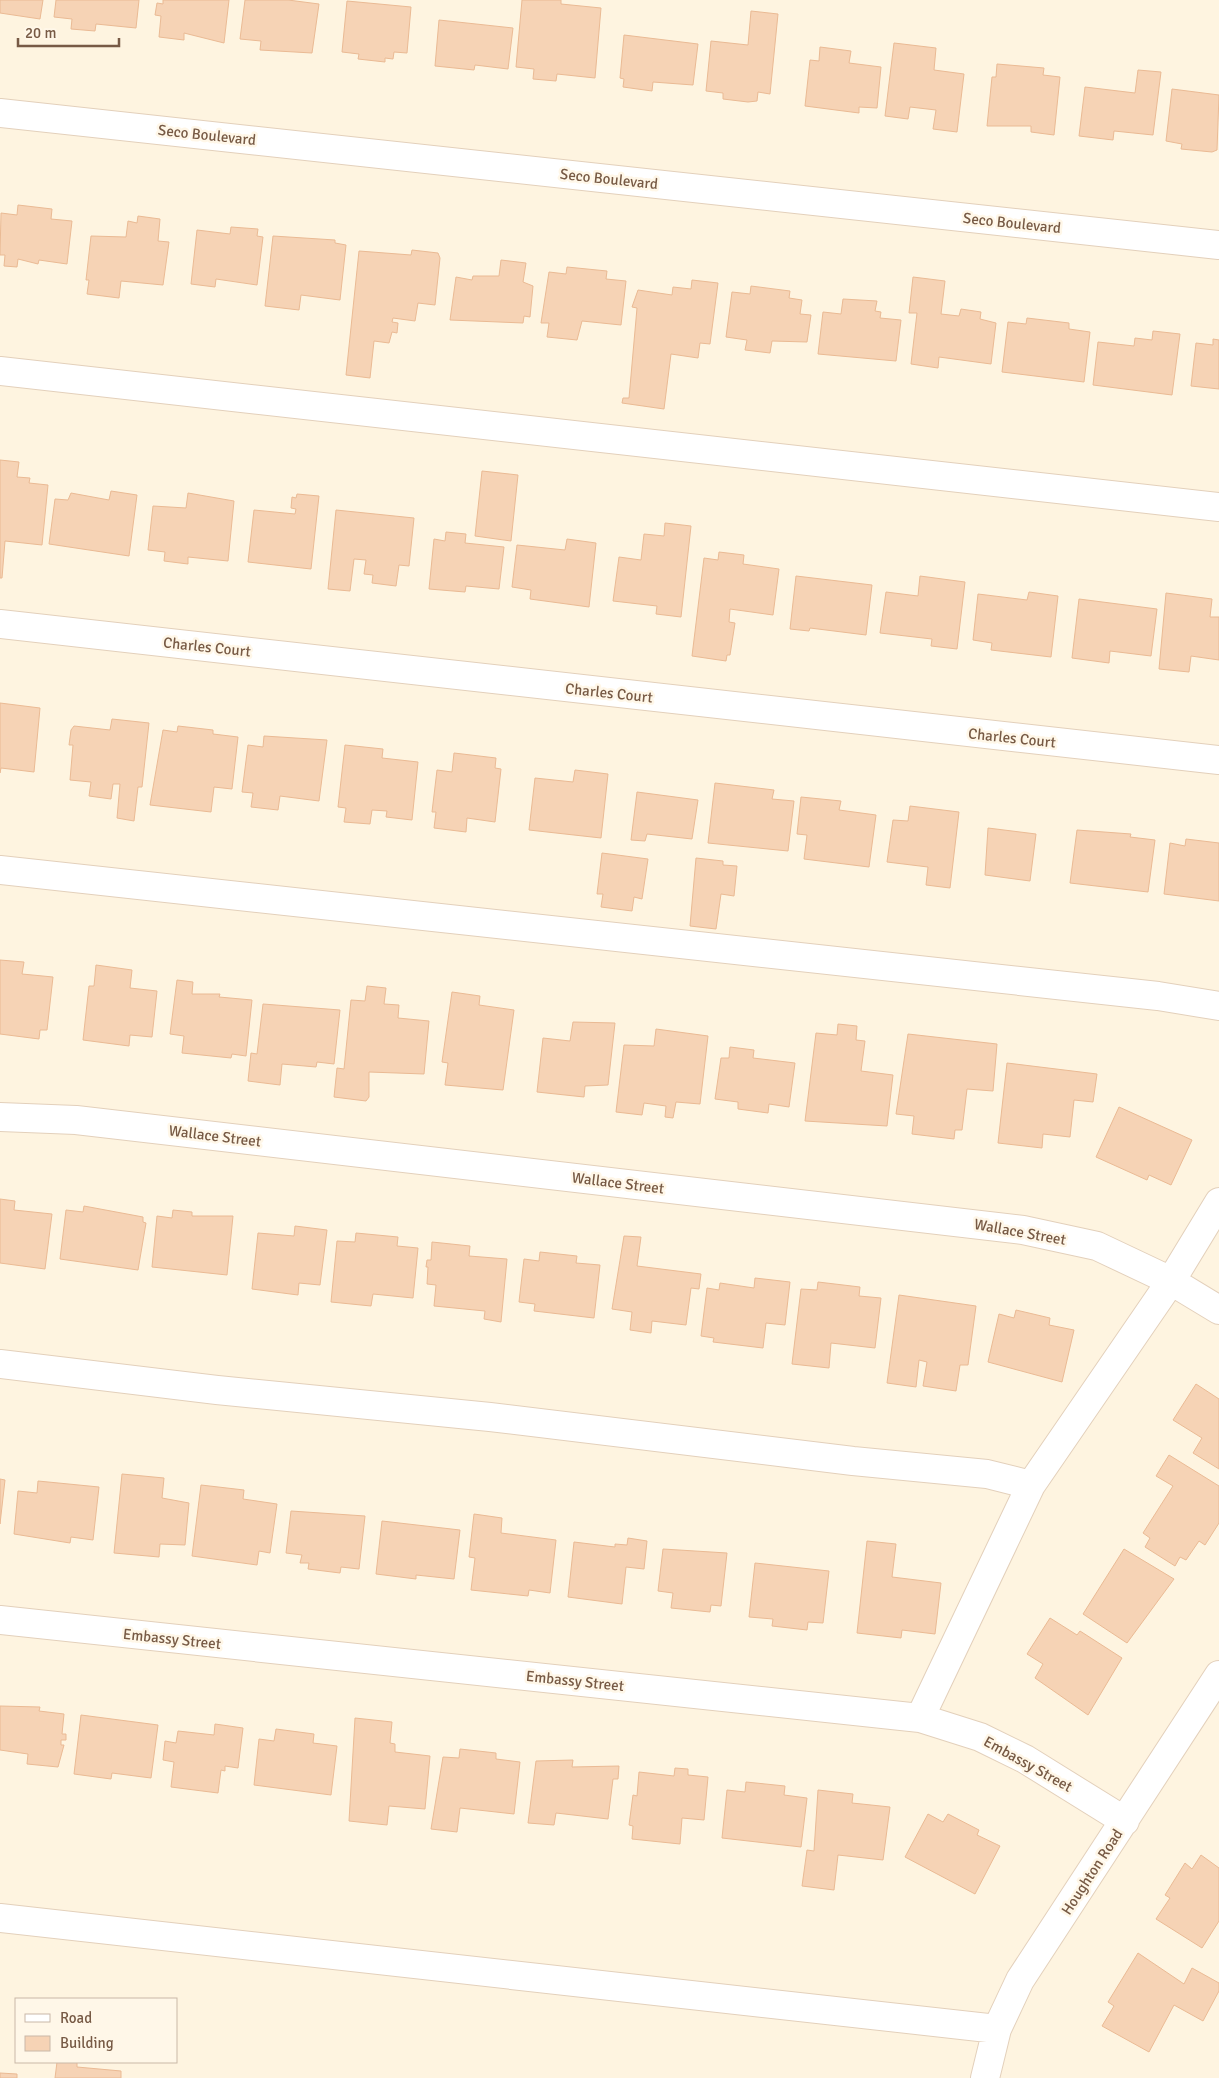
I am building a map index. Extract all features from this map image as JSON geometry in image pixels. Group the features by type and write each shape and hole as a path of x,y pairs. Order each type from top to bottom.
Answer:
{"street":[{"name":"Seco Boulevard","path":"0,113 1219,245"},
{"path":"0,371 1219,507"},
{"name":"Charles Court","path":"0,624 1219,760"},
{"path":"0,870 1148,995 1219,1006"},
{"name":"Wallace Street","path":"0,1117 76,1120 1023,1230 1096,1246 1171,1281 1219,1310"},
{"path":"920,1718 1031,1484 1171,1281 1219,1202"},
{"path":"0,1364 217,1390 490,1417 853,1461 987,1474 1031,1484"},
{"name":"Embassy Street","path":"0,1620 920,1718 980,1737 1026,1759 1125,1821"},
{"name":"Houghton Road","path":"985,2078 997,2029 1020,1980 1219,1675"},
{"path":"0,1918 997,2029"}],"building":[{"path":"0,0 43,0 40,19 0,13"},
{"path":"56,0 139,0 136,28 96,24 95,31 71,29 72,19 54,17"},
{"path":"163,0 229,0 224,43 184,33 184,40 159,37 161,16 155,15 157,3 163,4"},
{"path":"245,0 288,0 319,4 312,53 260,50 261,41 240,39"},
{"path":"522,0 561,0 561,4 601,8 595,78 557,74 556,81 533,79 534,69 516,67"},
{"path":"347,1 411,7 407,53 394,52 393,59 385,58 385,62 358,59 359,54 342,52"},
{"path":"751,11 778,14 770,94 758,92 757,101 748,102 723,99 723,93 706,91 711,41 748,45"},
{"path":"439,20 513,28 508,69 475,65 474,70 435,66"},
{"path":"624,35 698,44 693,85 653,82 652,91 623,87 624,79 620,78"},
{"path":"894,43 936,48 934,70 964,74 957,132 933,129 936,110 910,107 908,119 885,116"},
{"path":"820,47 851,51 849,63 881,67 877,108 859,107 859,113 805,106 810,60 819,61"},
{"path":"997,64 1044,68 1043,75 1060,77 1054,135 1031,132 1031,126 987,126 992,77 996,77"},
{"path":"1138,70 1161,72 1153,135 1114,131 1113,140 1079,136 1085,87 1135,93"},
{"path":"1172,89 1219,95 1217,150 1212,152 1181,149 1182,144 1166,141"},
{"path":"18,205 52,209 51,219 72,221 67,264 39,260 38,264 18,259 17,267 4,266 5,255 0,255 1,213 17,215"},
{"path":"138,216 160,219 158,241 169,242 163,285 121,281 119,298 87,294 89,280 86,280 91,236 126,237 128,221 137,223"},
{"path":"231,227 258,229 257,236 263,237 257,285 216,279 215,287 191,284 197,230 230,234"},
{"path":"273,236 335,240 335,243 346,245 340,300 301,295 299,310 265,306"},
{"path":"412,250 438,253 440,258 435,305 418,303 415,321 393,318 392,322 398,323 397,333 392,332 389,343 374,341 370,378 346,375 359,251 411,255"},
{"path":"501,260 526,263 523,282 533,286 530,317 524,316 523,323 450,320 456,277 472,280 473,276 499,276"},
{"path":"567,267 607,271 606,279 626,281 621,325 582,321 577,340 547,337 549,323 541,323 549,272 566,274"},
{"path":"913,277 945,281 941,314 959,316 961,309 981,312 980,319 996,323 991,364 939,357 938,368 911,364 917,313 909,313"},
{"path":"692,280 718,283 710,344 700,343 698,358 671,354 664,409 622,403 623,398 629,398 637,308 632,307 638,290 672,295 673,287 691,289"},
{"path":"751,286 790,291 789,298 802,300 800,314 811,315 807,342 772,341 770,353 745,350 747,340 726,337 732,292 750,294"},
{"path":"843,299 877,301 875,311 881,312 880,318 901,320 896,361 818,354 823,312 841,314"},
{"path":"1027,318 1069,323 1069,329 1090,332 1084,382 1002,372 1008,322 1026,324"},
{"path":"1153,331 1180,334 1172,395 1093,385 1098,342 1134,346 1135,338 1152,340"},
{"path":"1213,339 1219,340 1219,389 1191,386 1196,343 1213,345"},
{"path":"0,460 19,462 17,477 30,478 29,483 48,485 42,545 5,541 2,578 0,578"},
{"path":"482,471 518,475 511,541 475,536"},
{"path":"111,491 137,495 129,556 49,544 55,499 68,500 71,493 109,500"},
{"path":"188,493 234,501 228,561 188,557 188,564 164,561 165,552 148,550 153,506 186,508"},
{"path":"297,494 319,496 311,569 248,562 254,510 295,514 296,509 291,508 292,497 296,498"},
{"path":"336,510 414,518 409,566 399,565 396,586 372,583 373,575 364,574 366,560 354,559 350,591 328,589"},
{"path":"665,523 691,526 681,617 656,614 657,606 613,601 619,557 641,560 644,534 664,536"},
{"path":"446,532 466,534 465,543 504,547 499,589 466,586 465,592 429,589 434,539 445,541"},
{"path":"567,539 596,543 589,607 530,599 531,590 512,587 517,545 565,550"},
{"path":"719,552 744,555 743,564 779,569 773,615 730,609 729,622 735,623 730,655 727,655 726,661 692,656 704,558 718,560"},
{"path":"796,576 872,585 866,635 810,628 809,631 790,629"},
{"path":"920,576 965,582 957,649 931,646 932,639 880,633 886,592 918,596"},
{"path":"1029,592 1058,596 1051,657 991,650 992,643 973,640 978,594 1027,600"},
{"path":"1166,593 1212,599 1210,617 1219,617 1219,660 1191,656 1189,672 1159,669"},
{"path":"1079,599 1157,609 1151,656 1110,651 1109,663 1072,658"},
{"path":"0,703 40,708 34,772 1,768 0,773"},
{"path":"112,719 149,723 142,787 138,787 134,821 117,818 120,784 113,784 111,799 89,796 91,782 70,780 73,745 69,745 71,730 74,726 110,730"},
{"path":"178,726 213,730 213,734 238,737 232,789 214,787 211,812 150,805 163,730 177,732"},
{"path":"264,736 327,740 319,801 280,796 278,810 251,807 253,793 242,792 248,745 263,747"},
{"path":"345,745 383,749 382,758 418,762 412,820 386,817 387,811 372,810 370,824 344,822 346,808 338,807"},
{"path":"454,753 496,758 495,768 501,769 495,822 467,818 466,832 434,828 436,812 432,812 437,770 452,772"},
{"path":"575,770 608,774 601,838 529,830 535,778 573,782"},
{"path":"715,783 774,790 772,799 794,801 788,851 708,843"},
{"path":"637,792 698,800 692,839 647,834 645,841 631,840"},
{"path":"801,797 841,801 839,810 876,815 869,867 804,859 807,835 797,834"},
{"path":"910,806 959,812 950,888 926,885 928,867 887,862 893,820 908,821"},
{"path":"988,828 1036,834 1030,881 985,875"},
{"path":"1077,830 1131,834 1130,837 1155,840 1148,892 1070,883"},
{"path":"1186,839 1219,843 1219,901 1164,894 1170,843 1185,846"},
{"path":"602,853 648,859 642,899 634,897 632,911 601,907 603,894 597,894"},
{"path":"696,858 723,861 723,865 737,866 734,896 721,894 716,929 690,926"},
{"path":"0,960 24,962 22,974 53,977 47,1030 40,1030 39,1039 0,1034"},
{"path":"96,965 132,970 130,988 157,991 152,1037 130,1035 129,1046 83,1040 89,986 94,986"},
{"path":"177,980 193,982 192,994 220,994 219,997 252,1000 246,1056 232,1054 231,1058 182,1053 184,1036 170,1034"},
{"path":"367,986 386,988 384,1004 399,1005 398,1018 429,1021 424,1074 369,1072 369,1097 366,1101 334,1097 337,1068 344,1069 351,1000 365,1001"},
{"path":"452,992 480,996 479,1005 514,1010 503,1090 445,1085 448,1063 442,1062"},
{"path":"263,1004 340,1010 334,1064 317,1062 316,1067 282,1064 280,1085 248,1081 251,1053 257,1054"},
{"path":"573,1022 615,1023 608,1085 585,1086 584,1097 537,1092 543,1038 570,1041"},
{"path":"838,1024 857,1026 856,1040 865,1041 861,1071 893,1075 887,1126 805,1121 816,1033 837,1035"},
{"path":"656,1029 708,1036 700,1104 676,1102 673,1118 665,1117 666,1106 644,1103 642,1115 616,1112 624,1045 654,1046"},
{"path":"908,1034 997,1044 993,1091 967,1089 962,1130 955,1130 954,1139 912,1134 914,1116 896,1114"},
{"path":"730,1047 754,1050 753,1058 795,1063 789,1107 769,1104 768,1113 738,1109 738,1102 715,1099 721,1058 729,1058"},
{"path":"1007,1063 1097,1074 1093,1102 1074,1100 1070,1137 1043,1134 1042,1148 998,1143"},
{"path":"1119,1107 1192,1140 1171,1185 1149,1175 1147,1180 1096,1157"},
{"path":"0,1199 15,1201 14,1210 52,1214 45,1269 0,1263"},
{"path":"84,1206 143,1217 143,1222 146,1223 138,1270 60,1259 66,1210 83,1212"},
{"path":"173,1210 192,1212 192,1216 233,1216 227,1275 152,1267 157,1216 172,1218"},
{"path":"295,1226 327,1230 320,1285 299,1283 298,1295 252,1289 258,1233 294,1236"},
{"path":"356,1233 398,1237 397,1246 418,1248 413,1298 373,1294 371,1306 331,1302 337,1241 355,1242"},
{"path":"624,1236 641,1237 637,1266 701,1274 699,1289 691,1288 686,1325 652,1321 651,1333 630,1330 632,1312 612,1309"},
{"path":"432,1242 470,1246 469,1256 507,1259 501,1322 484,1319 485,1311 434,1306 436,1285 427,1284 428,1267 426,1267 427,1260 431,1260"},
{"path":"540,1252 577,1256 576,1263 600,1265 594,1318 534,1311 535,1304 519,1302 524,1259 539,1261"},
{"path":"755,1278 790,1282 785,1325 766,1323 763,1348 713,1342 714,1338 701,1336 707,1288 719,1290 720,1283 754,1288"},
{"path":"818,1282 860,1287 859,1296 881,1298 875,1348 831,1343 829,1368 792,1364 801,1289 817,1290"},
{"path":"899,1295 976,1306 968,1365 960,1365 956,1391 923,1386 927,1362 919,1360 916,1387 887,1383"},
{"path":"1016,1310 1050,1318 1049,1325 1074,1330 1062,1382 988,1362 999,1314 1014,1318"},
{"path":"1196,1384 1219,1399 1219,1469 1193,1453 1202,1438 1173,1420"},
{"path":"1169,1455 1219,1486 1219,1523 1205,1545 1199,1541 1186,1560 1180,1557 1175,1566 1145,1547 1150,1538 1143,1533 1173,1486 1156,1476"},
{"path":"122,1474 164,1478 162,1498 189,1503 185,1545 160,1544 159,1557 114,1553"},
{"path":"0,1479 5,1480 0,1524"},
{"path":"38,1481 99,1487 93,1540 71,1537 70,1543 14,1534 18,1491 37,1493"},
{"path":"201,1485 244,1490 243,1499 277,1504 270,1553 259,1551 257,1565 192,1556"},
{"path":"291,1511 365,1516 359,1569 341,1567 340,1573 308,1569 309,1563 300,1563 302,1555 286,1553"},
{"path":"474,1514 502,1518 501,1533 556,1540 550,1593 529,1590 528,1596 471,1590 475,1558 469,1557"},
{"path":"382,1521 460,1530 454,1579 416,1575 416,1579 376,1574"},
{"path":"628,1538 647,1541 644,1569 626,1567 622,1604 568,1597 574,1542 615,1547 615,1544 627,1545"},
{"path":"867,1541 896,1544 892,1577 941,1583 935,1634 902,1630 901,1638 857,1633"},
{"path":"663,1549 727,1553 721,1606 711,1605 710,1612 671,1608 673,1593 658,1591"},
{"path":"1124,1549 1174,1579 1127,1643 1083,1614"},
{"path":"755,1563 829,1571 823,1623 808,1622 807,1630 772,1626 773,1619 749,1617"},
{"path":"1050,1618 1077,1635 1080,1631 1122,1658 1088,1715 1035,1678 1043,1664 1027,1654"},
{"path":"0,1706 40,1707 39,1711 64,1714 62,1734 66,1734 66,1740 61,1740 61,1745 64,1745 58,1767 27,1764 28,1754 0,1750"},
{"path":"81,1715 158,1725 151,1778 112,1773 111,1779 74,1774"},
{"path":"355,1718 392,1722 390,1743 395,1744 395,1752 430,1756 425,1809 389,1806 387,1825 349,1821"},
{"path":"215,1724 243,1728 238,1768 225,1766 225,1771 221,1770 218,1793 171,1787 174,1762 163,1760 165,1741 176,1743 178,1731 214,1735"},
{"path":"276,1729 314,1734 313,1743 337,1746 331,1795 254,1785 259,1739 274,1741"},
{"path":"460,1749 496,1753 496,1759 520,1762 514,1814 460,1808 457,1832 431,1829 443,1757 459,1758"},
{"path":"573,1760 572,1767 619,1766 618,1779 613,1779 608,1819 556,1813 554,1825 528,1823 536,1761"},
{"path":"675,1768 688,1769 688,1775 708,1777 704,1820 682,1818 680,1844 632,1839 633,1826 629,1825 633,1795 637,1796 639,1772 674,1776"},
{"path":"746,1782 785,1786 784,1795 807,1798 801,1847 722,1838 727,1790 745,1792"},
{"path":"818,1790 853,1794 852,1803 890,1807 883,1860 838,1855 834,1890 802,1886 807,1850 814,1851"},
{"path":"928,1814 943,1822 948,1814 979,1830 977,1835 1000,1846 975,1894 905,1857"},
{"path":"1201,1855 1219,1868 1219,1921 1202,1948 1156,1919 1170,1898 1165,1895 1185,1863 1192,1869"},
{"path":"1138,1953 1184,1984 1192,1968 1219,1983 1219,1991 1203,2021 1174,2005 1149,2052 1102,2026 1114,2006 1108,2002"},
{"path":"57,2063 77,2063 77,2067 121,2071 121,2078 55,2078"},
{"path":"0,2073 17,2074 17,2078 0,2078"}]}
